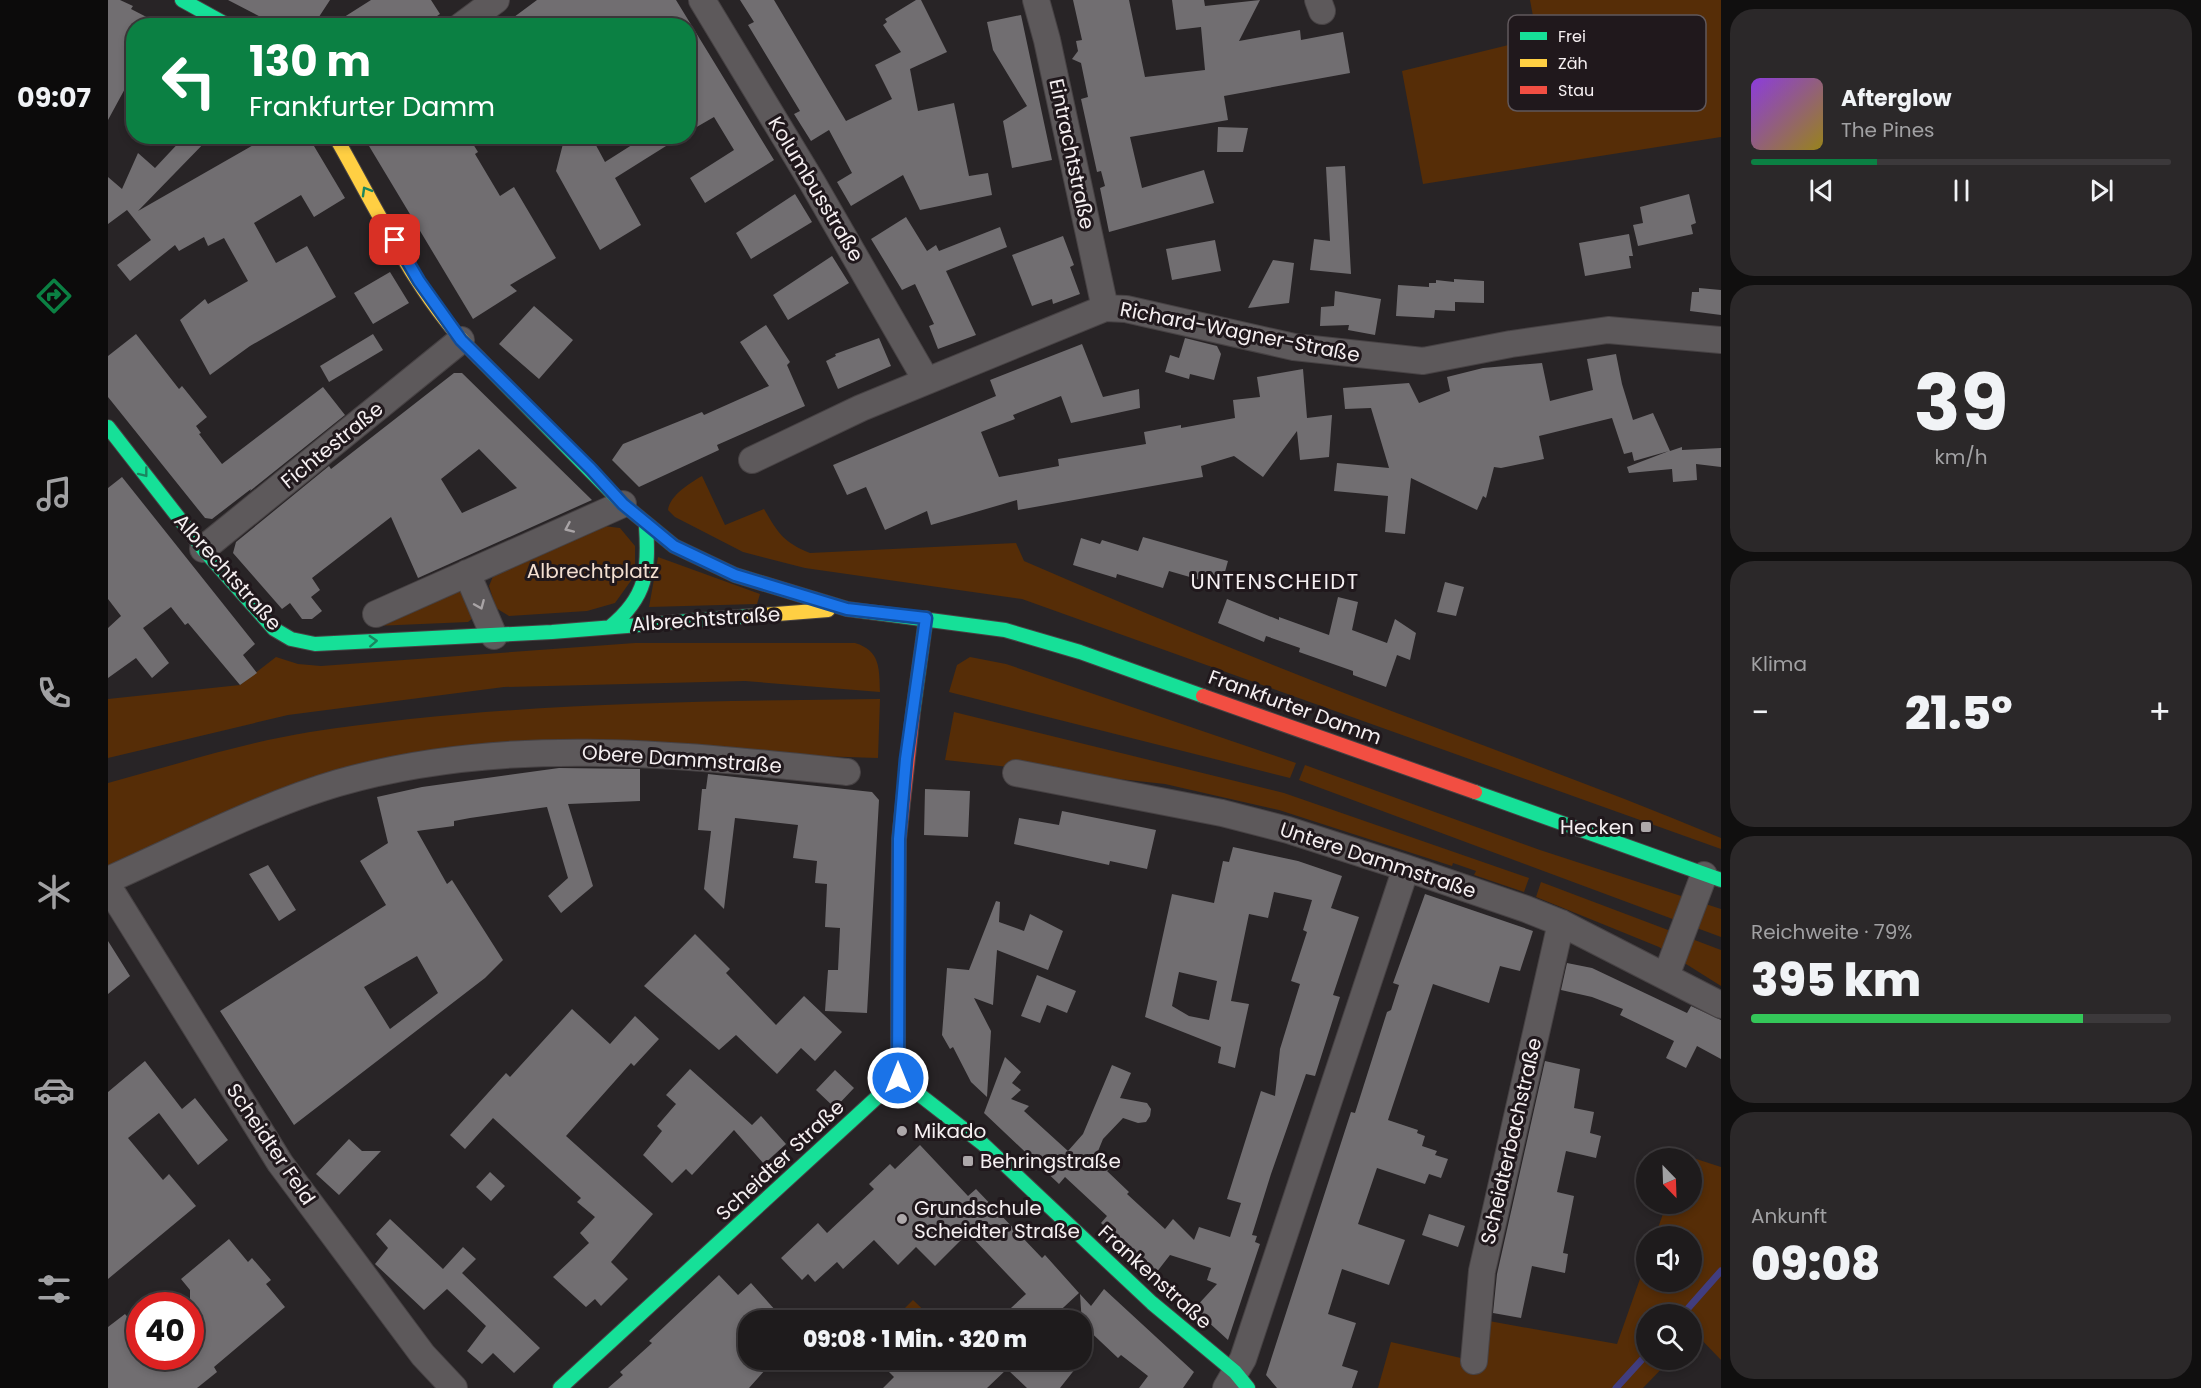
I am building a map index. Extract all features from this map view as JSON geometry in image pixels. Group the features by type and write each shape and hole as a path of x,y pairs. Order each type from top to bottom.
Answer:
{"main road":[{"path":"182,0 215,18"},
{"path":"340,144 419,281 461,340 646,526 674,546 735,575 847,609"},
{"name":"Albrechtstraße","path":"108,427 203,549 274,629 291,639 315,644 494,636 847,609"},
{"path":"609,627 624,617 646,581 649,562 646,526"},
{"name":"Frankfurter Damm","path":"847,609 1005,630 1080,652 1713,878"},
{"path":"898,1078 898,858 906,759 926,618"},
{"name":"Frankenstraße","path":"898,1078 983,1144 1236,1383"},
{"name":"Scheidter Straße","path":"560,1388 898,1078"}],"street":[{"path":"472,18 496,0"},
{"name":"Kolumbusstraße","path":"702,0 818,191 926,380"},
{"name":"Eintrachtstraße","path":"1036,0 1105,308"},
{"name":"Richard-Wagner-Straße","path":"752,460 926,380 1105,308 1126,309 1294,347 1423,361 1511,344 1608,330 1721,340"},
{"name":"Fichtestraße","path":"203,549 461,340"},
{"path":"376,614 623,504"},
{"path":"467,573 494,636"},
{"name":"Obere Dammstraße","path":"108,880 271,809 337,784 405,767 487,754 578,751 679,754 847,772"},
{"name":"Untere Dammstraße","path":"1016,773 1222,813 1288,830 1406,868 1561,923 1721,1005"},
{"path":"1236,1383 1406,868"},
{"path":"1666,976 1713,878"},
{"name":"Scheidter Feld","path":"108,886 280,1163 423,1354 454,1388"},
{"name":"Scheidterbachstraße","path":"1474,1361 1482,1271 1561,923"}],"green space":[{"path":"1530,0 1721,0 1721,137 1423,184 1402,71 1508,45 1508,111 1706,111 1706,15 1533,15"},
{"path":"702,476 725,525 764,509 787,541 810,553 1016,543 1024,561 1352,696 1721,838 1721,849 1022,599 805,568 743,552 675,517 668,510 676,494"},
{"name":"Albrechtplatz","path":"604,526 620,528 635,546 635,575 615,603 587,611 509,616 496,608 489,586 494,574"},
{"path":"658,557 760,594 757,604 649,607"},
{"path":"462,590 473,618 468,622 375,626"},
{"path":"635,643 855,643 863,646 874,656 879,668 880,692 745,681 504,687 288,715 108,758 108,699 240,685 276,657 298,664 321,666"},
{"path":"970,657 1006,664 1296,763 1290,778 949,692 957,665"},
{"path":"880,699 878,758 517,746 199,827 108,866 108,783 259,742 381,722 523,709 737,701"},
{"path":"954,712 1284,793 1529,878 1524,892 1474,875 1476,871 1453,863 1452,866 1279,810 1165,784 945,760"},
{"path":"1305,765 1540,850 1721,909 1721,937 1299,780"},
{"path":"1541,882 1721,950 1721,986 1659,947 1536,897"},
{"path":"1702,1161 1721,1167 1721,1360 1702,1340 1702,1304 1636,1304 1636,1370 1660,1370 1643,1388 1378,1388 1391,1342 1474,1361 1489,1321 1617,1344 1636,1290 1636,1292 1702,1292 1702,1226 1659,1226 1663,1214 1702,1214"},
{"path":"913,1300 924,1310 903,1310"}],"building":[{"path":"108,0 120,0 133,6 131,9 148,18 126,18 126,87 108,120"},
{"path":"228,0 330,0 318,18 263,18"},
{"path":"371,0 431,0 440,14 434,18 343,18"},
{"path":"537,0 676,0 687,18 622,18 513,18"},
{"path":"740,0 774,0 846,121 892,99 875,65 901,52 883,25 887,22 885,19 916,0 921,0 947,52 910,69 918,111 954,103 969,176 988,173 992,195 920,210 903,175 851,206 837,182 852,173 829,130 811,141 794,114 800,111 748,25 754,22"},
{"path":"1073,0 1129,0 1145,77 1205,70 1201,27 1176,30 1172,0 1204,0 1205,6 1260,0 1239,41 1300,30 1301,40 1343,32 1350,73 1224,96 1228,120 1130,137 1142,188 1204,170 1214,203 1109,232 1100,188 1105,186 1101,171 1097,172 1081,99 1088,97 1081,63 1072,59 1078,51 1076,41 1082,40"},
{"path":"1021,15 1052,160 1012,168 1003,121 1027,106 993,50 987,22"},
{"path":"696,33 774,160 705,203 690,178 734,150 714,117 696,127"},
{"path":"1218,127 1248,128 1243,152 1217,152"},
{"path":"178,144 203,144 138,211 255,144 313,144 345,198 314,217 301,195 254,223 276,263 307,246 336,297 250,346 210,375 180,320 205,299 208,304 248,281 224,238 208,246 204,237 179,251 175,245 130,281 117,265 151,240 127,210 108,224 108,177 122,189 138,153 155,168"},
{"path":"368,144 473,144 478,152 475,154 500,196 514,187 556,258 510,285 517,291 473,319"},
{"path":"563,144 595,144 605,162 633,144 669,144 615,178 641,225 600,250 556,171"},
{"path":"1345,166 1351,274 1310,270 1314,239 1330,241 1326,167"},
{"path":"795,194 812,222 751,259 736,233"},
{"path":"1689,194 1696,223 1691,225 1693,234 1638,246 1633,225 1643,223 1640,207"},
{"path":"906,217 927,251 936,245 939,251 1000,227 1007,247 946,271 976,335 938,349 929,326 934,324 915,284 902,290 871,239"},
{"path":"1629,234 1633,256 1629,256 1631,268 1585,276 1579,243"},
{"path":"1063,236 1074,265 1070,267 1080,294 1053,304 1052,299 1032,306 1012,255"},
{"path":"1215,240 1221,271 1172,280 1166,249"},
{"path":"832,256 849,283 788,320 773,295"},
{"path":"1273,260 1294,263 1289,303 1248,308"},
{"path":"390,272 409,303 373,324 354,293"},
{"path":"1454,279 1484,281 1484,303 1455,302 1455,311 1435,310 1434,318 1396,316 1398,285 1429,287 1429,283 1436,283 1436,280 1454,282"},
{"path":"1699,288 1721,290 1721,315 1690,311 1692,292 1699,292"},
{"path":"1335,291 1381,299 1375,335 1348,330 1349,325 1320,326 1321,307 1334,306"},
{"path":"534,306 573,340 539,379 499,344"},
{"path":"766,325 790,362 787,365 805,406 717,445 719,450 639,487 612,460 623,444 702,412 704,415 769,386 740,342"},
{"path":"136,334 179,389 182,386 207,417 196,426 201,433 199,434 222,464 323,387 345,415 212,519 205,518 108,397 108,356"},
{"path":"373,334 383,350 329,382 320,366"},
{"path":"879,338 891,366 838,389 826,361 836,356 835,354"},
{"path":"1185,338 1217,346 1221,354 1214,380 1190,374 1189,379 1165,372 1170,355 1179,358"},
{"path":"1082,344 1103,397 1139,389 1140,408 1071,423 1061,396 1013,415 1015,419 981,432 999,477 1059,466 1058,459 1146,444 1144,432 1235,418 1233,400 1260,397 1257,377 1303,369 1307,418 1332,415 1329,457 1300,460 1297,431 1263,477 1234,456 1201,466 1203,477 1018,510 1017,500 931,525 927,511 885,530 866,487 847,495 833,465 996,396 990,380"},
{"path":"1616,354 1633,420 1653,413 1670,451 1682,447 1682,450 1721,448 1721,467 1696,464 1697,480 1673,482 1672,469 1629,473 1627,467 1669,451 1634,461 1632,452 1624,454 1612,418 1539,436 1544,459 1501,468 1494,467 1486,498 1483,496 1477,510 1411,478 1405,534 1385,532 1388,496 1334,491 1337,463 1389,468 1371,408 1345,409 1343,388 1409,383 1419,403 1450,391 1447,377 1483,368 1542,363 1550,401 1593,390 1587,359"},
{"path":"454,373 462,373 592,500 418,578 391,517 312,578 320,590 311,597 322,611 312,619 302,619 290,603 282,609 233,553 236,542 329,466 331,469","holes":["479,449 517,488 462,513 441,479"]},
{"path":"122,477 255,644 243,655 257,673 240,685 188,623 185,625 171,607 143,628 169,663 152,678 136,658 108,678 108,628 121,616 108,599 108,488"},
{"path":"1143,537 1228,561 1221,586 1169,571 1163,588 1117,574 1116,578 1073,565 1081,538 1100,544 1102,540 1138,551"},
{"path":"1445,582 1464,587 1456,616 1437,612"},
{"path":"1338,597 1358,602 1352,630 1387,643 1395,619 1416,633 1410,660 1397,655 1386,687 1353,675 1353,671 1299,652 1300,648 1266,636 1264,642 1218,623 1227,599 1279,620 1279,617 1329,635"},
{"path":"559,768 640,769 640,801 568,804 593,886 561,913 548,896 568,878 547,807 470,818 454,821 454,826 417,831 447,884 452,880 503,960 485,978 294,1125 220,1011 386,905 360,861 388,843 377,797 422,787","holes":["417,956 438,993 390,1029 364,987"]},
{"path":"708,774 872,792 879,800 867,1013 825,1011 828,970 838,970 840,928 825,927 827,884 815,883 817,861 793,858 798,825 735,818 724,909 704,889 711,831 698,830 702,789 706,789"},
{"path":"925,789 970,791 968,837 924,835"},
{"path":"1062,811 1156,830 1147,869 1110,861 1109,865 1014,844 1019,818 1059,825"},
{"path":"1233,847 1298,861 1342,876 1331,908 1359,917 1333,995 1340,997 1315,1076 1306,1074 1252,1235 1257,1236 1255,1242 1260,1244 1228,1340 1194,1309 1217,1284 1207,1280 1211,1268 1170,1255 1156,1273 1101,1223 1107,1216 1065,1177 1059,1184 984,1113 1005,1057 1021,1072 1012,1083 1021,1090 1011,1099 1029,1106 1024,1111 1068,1151 1083,1134 1112,1065 1131,1073 1120,1098 1147,1103 1151,1109 1150,1116 1146,1122 1138,1123 1123,1118 1103,1139 1096,1156 1110,1168 1107,1171 1129,1192 1127,1194 1165,1229 1173,1219 1194,1240 1199,1227 1230,1237 1241,1203 1227,1199 1261,1091 1275,1096 1280,1049 1300,984 1291,981 1307,932 1303,930 1312,900 1274,892 1268,918 1249,914 1231,1001 1249,1004 1235,1068 1218,1063 1221,1047 1145,1017 1172,894 1214,903 1223,861 1229,862","holes":["1179,972 1217,981 1209,1020 1189,1016 1172,1006"]},
{"path":"268,865 296,910 279,921 249,874"},
{"path":"1425,894 1533,931 1520,971 1500,966 1489,1003 1433,984 1388,1120 1418,1130 1417,1133 1425,1136 1422,1146 1437,1151 1435,1155 1448,1159 1441,1178 1429,1174 1425,1184 1377,1168 1358,1224 1405,1240 1389,1285 1342,1269 1328,1314 1356,1323 1342,1366 1358,1371 1352,1388 1277,1388 1266,1375 1351,1112 1355,1113 1387,1012 1391,1010 1399,985 1393,983"},
{"path":"996,901 1000,902 999,922 1024,931 1030,914 1063,931 1048,970 997,950 993,1005 974,998 991,1031 987,1097 971,1082 953,1047 950,1049 942,1035 947,968 969,970"},
{"path":"695,934 730,969 726,973 776,1025 804,996 842,1032 815,1061 801,1048 777,1074 736,1035 719,1050 644,986"},
{"path":"108,941 130,976 108,994"},
{"path":"1567,963 1592,968 1687,1013 1691,1006 1721,1020 1721,1059 1697,1046 1686,1068 1666,1058 1674,1041 1620,1015 1623,1009 1592,997 1561,990"},
{"path":"1037,975 1076,991 1067,1013 1047,1005 1040,1023 1021,1016"},
{"path":"572,1009 610,1044 635,1016 659,1039 634,1066 631,1063 566,1136 653,1214 611,1262 628,1279 601,1306 595,1299 586,1307 553,1277 589,1243 580,1233 595,1217 577,1202 581,1198 493,1118 465,1149 450,1135 506,1073 510,1077"},
{"path":"145,1061 182,1109 195,1098 228,1140 198,1165 159,1113 128,1138 163,1180 169,1174 196,1206 108,1279 108,1092"},
{"path":"1545,1061 1580,1069 1574,1108 1594,1112 1590,1133 1601,1136 1596,1158 1566,1151 1557,1192 1574,1196 1563,1253 1568,1254 1565,1273 1532,1266 1521,1318 1493,1313 1497,1274"},
{"path":"690,1069 752,1125 761,1116 786,1144 764,1164 734,1130 692,1175 686,1169 672,1183 643,1155 662,1131 657,1126 676,1104 666,1095"},
{"path":"835,1070 854,1088 835,1108 816,1090"},
{"path":"349,1139 362,1151 381,1151 339,1195 316,1174"},
{"path":"920,1145 968,1196 976,1189 1042,1258 1045,1255 1079,1293 1061,1310 1009,1310 1026,1294 968,1233 935,1266 916,1247 898,1265 874,1240 843,1269 837,1262 815,1282 808,1274 802,1280 781,1258 818,1223 827,1233 874,1189 869,1184 890,1164 895,1169"},
{"path":"490,1172 505,1186 491,1201 476,1187"},
{"path":"1429,1214 1465,1226 1458,1247 1422,1235"},
{"path":"390,1219 443,1269 463,1247 476,1259 462,1273 540,1348 514,1373 493,1353 482,1364 467,1351 486,1326 447,1289 424,1310 375,1264 388,1248 376,1234"},
{"path":"229,1239 248,1262 252,1258 271,1280 266,1284 285,1307 214,1367 217,1372 197,1388 108,1388 108,1327 125,1314 126,1370 204,1370 204,1292 190,1292 181,1279"},
{"path":"719,1275 738,1295 751,1283 775,1310 738,1310 738,1370 765,1370 749,1388 608,1388 623,1375 620,1372 652,1343 649,1341"},
{"path":"1104,1289 1194,1372 1183,1388 1139,1388 1148,1376 1121,1355 1118,1358 1092,1333 1092,1310 1081,1310 1080,1294 1091,1306"},
{"path":"887,1370 1006,1370 987,1388 883,1388 894,1377"},
{"path":"1008,1370 1074,1370 1060,1388 1027,1388"}],"waterway":[{"path":"1692,1304 1721,1271"},
{"path":"1616,1388 1636,1366"}],"traffic: fast":[{"path":"182,0 215,18"},
{"path":"479,358 623,504 674,546 735,575 847,609 1005,630 1080,652 1203,696"},
{"path":"108,427 203,549 274,629 291,639 315,644 552,632 751,616"},
{"path":"610,627 632,605 643,582 647,557 646,526"},
{"path":"913,712 926,618"},
{"path":"1475,792 1721,880"},
{"path":"560,1388 898,1078 898,974"},
{"path":"898,1078 983,1144 1152,1303 1235,1372 1248,1388"}],"traffic: slow":[{"path":"339,144 418,281 436,308 479,358"},
{"path":"751,616 828,610"}],"traffic: jam":[{"path":"1203,696 1475,792"},
{"path":"898,974 899,839 913,712"}],"place":[{"name":"Hecken","path":"1646,827"},
{"name":"Mikado","path":"902,1131"},
{"name":"Behringstraße","path":"968,1161"},
{"name":"Grundschule Scheidter Straße","path":"902,1219"}],"district":[{"name":"UNTENSCHEIDT","path":"1275,582"}],"route":[{"path":"395,240 419,281 461,340 591,469 623,504 646,526 674,546 735,575 847,609 926,618 906,759 899,839 898,1078"}]}
